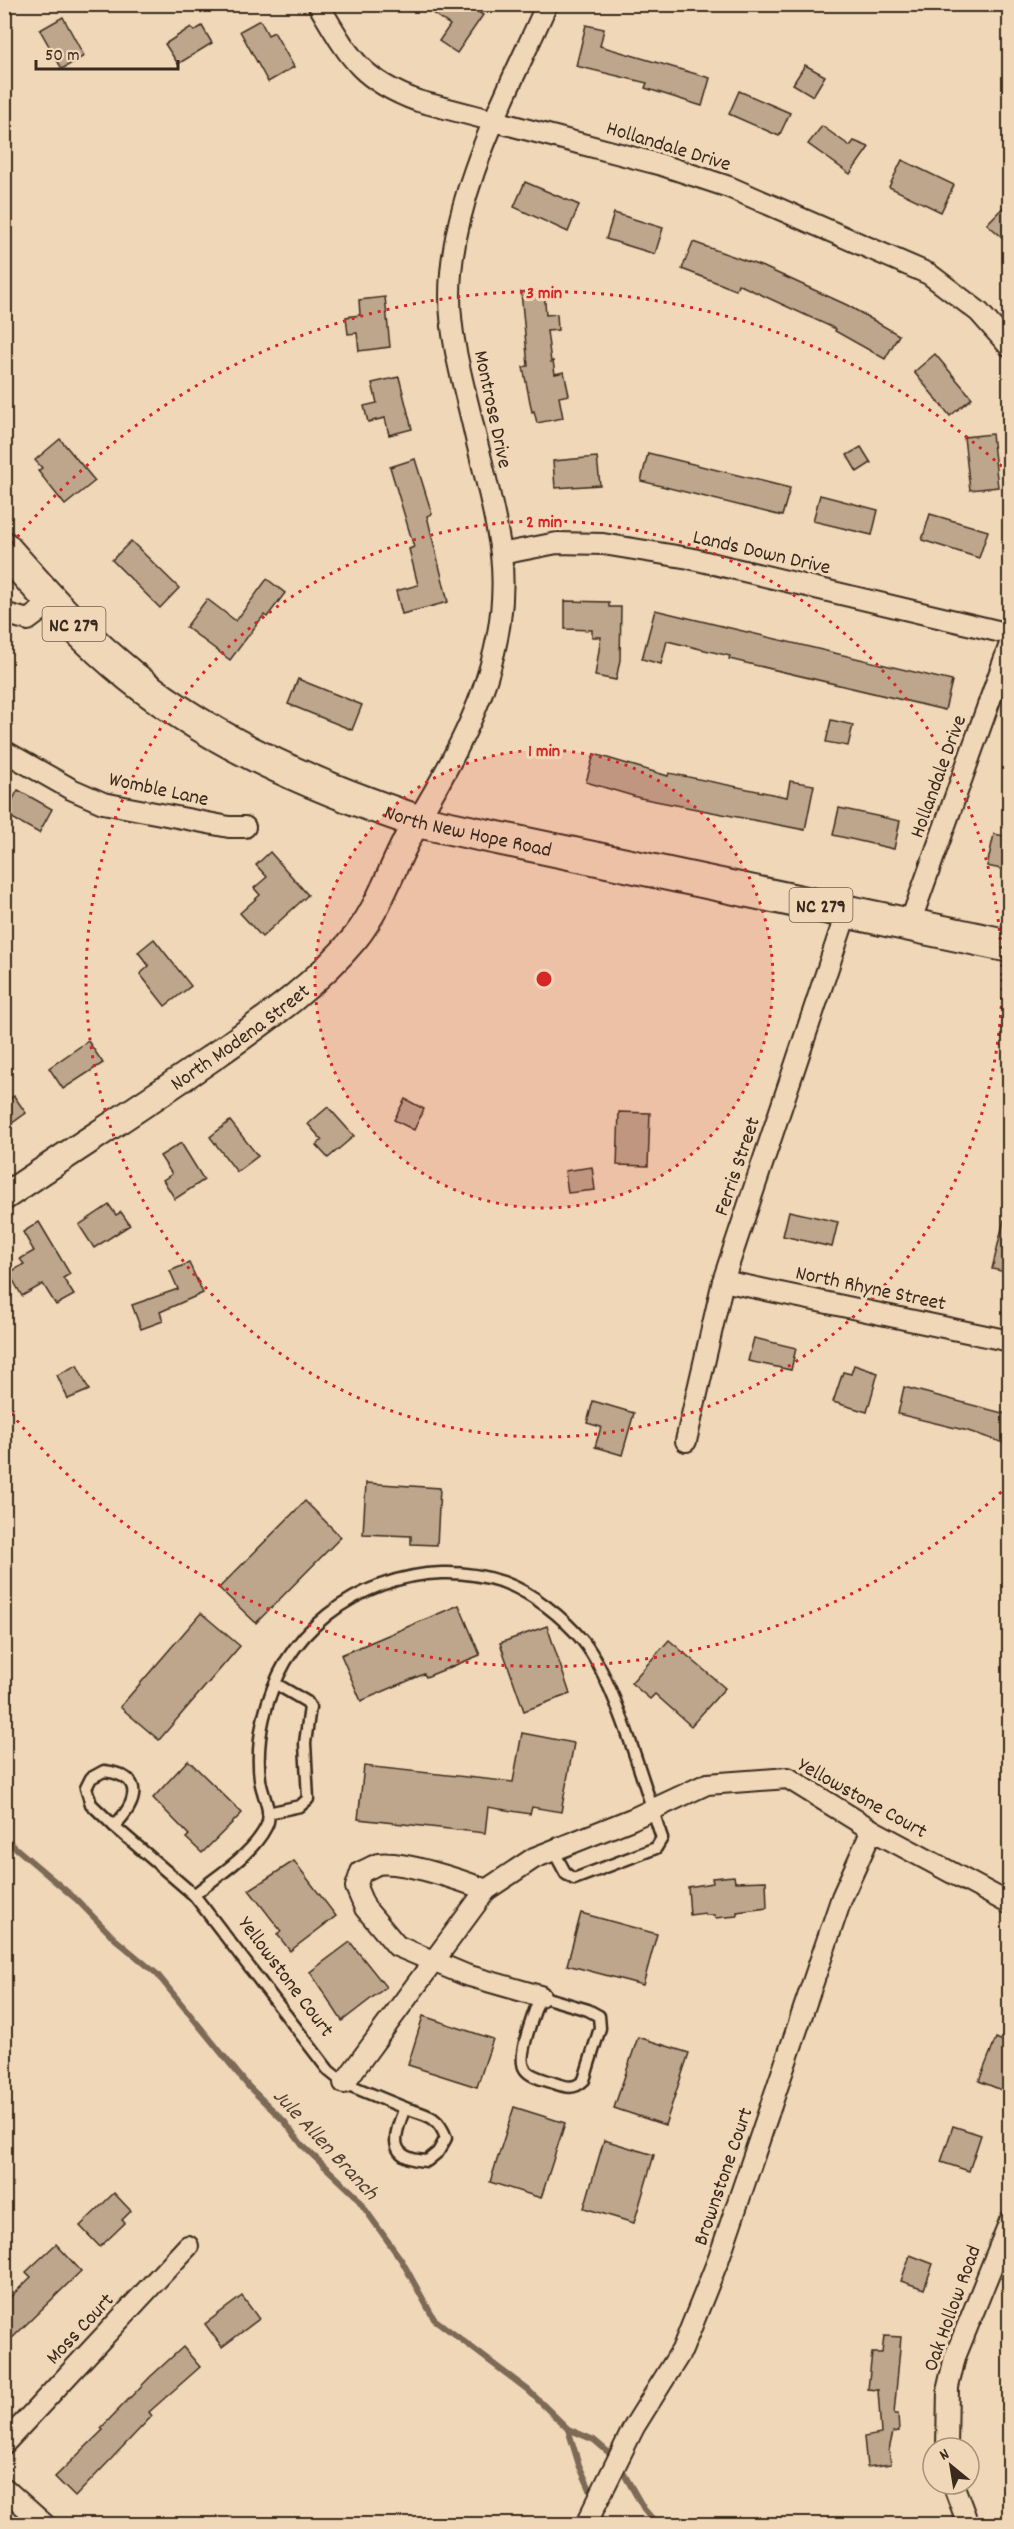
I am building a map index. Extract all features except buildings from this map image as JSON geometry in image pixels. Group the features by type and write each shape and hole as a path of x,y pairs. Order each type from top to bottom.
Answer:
{"main road":[{"name":"North New Hope Road","path":"4,548 52,603 115,663 207,729 303,778 417,821 910,923 1010,946"}],"street":[{"name":"Hollandale Drive","path":"318,4 345,50 367,75 389,90 418,101 662,165 729,187 929,274 979,312 1010,347"},
{"name":"Montrose Drive","path":"417,821 451,765 497,650 502,609 501,554 454,339 450,297 453,254 463,207 495,120 547,4"},
{"name":"Lands Down Drive","path":"501,554 557,543 614,545 689,558 1010,634"},
{"path":"4,613 28,620 52,603"},
{"name":"Hollandale Drive","path":"910,923 1010,644"},
{"name":"Womble Lane","path":"4,751 71,789 103,803 229,827 245,827"},
{"name":"North Modena Street","path":"4,1197 167,1090 280,1010 321,974 356,936 382,895 400,849 417,821"},
{"name":"Ferris Street","path":"686,1442 723,1281 847,911"},
{"name":"North Rhyne Street","path":"723,1281 1010,1341"},
{"name":"Yellowstone Court","path":"344,2083 486,1890 534,1858 632,1819 651,1808 707,1784 788,1778 872,1830 1010,1905"},
{"name":"Brownstone Court","path":"586,2524 634,2427 682,2350 719,2258 842,1897 872,1830"},
{"path":"486,1890 454,1876 379,1864 361,1872 356,1887 365,1908 397,1947 466,1975 540,1996"},
{"name":"Oak Hollow Road","path":"947,2436 948,2387 955,2357 1010,2222"},
{"name":"Moss Court","path":"4,2444 188,2246"},
{"path":"4,2488 44,2524"},
{"path":"958,2496 968,2524"}],"lane":[{"path":"194,1895 251,1848 268,1826 268,1813 260,1780 259,1742 265,1710 286,1662 314,1624 349,1599 389,1581 430,1574 469,1575 504,1583 560,1617 584,1643 619,1714 662,1838 656,1848 574,1879 566,1874 553,1850"},
{"path":"268,1813 300,1806 308,1800 309,1786 305,1743 310,1707 307,1702 276,1684"},
{"name":"Yellowstone Court","path":"114,1826 130,1807 134,1794 130,1780 120,1773 104,1771 91,1778 86,1788 91,1804 114,1826 194,1895 329,2071 344,2083 431,2117 441,2124 446,2138 438,2151 427,2161 411,2160 401,2153 395,2142 395,2132 405,2108"},
{"path":"540,1996 588,2010 599,2016 600,2028 584,2080 579,2085 568,2088 530,2074 524,2068 521,2057 540,1996"}],"waterway":[{"name":"Jule Allen Branch","path":"4,1838 77,1900 115,1939 157,1974 249,2087 285,2122 302,2145 355,2195 402,2261 434,2319 528,2390 568,2429 579,2465 593,2496"},
{"path":"568,2429 594,2440 615,2458"},
{"path":"620,2467 644,2509 657,2524"},
{"name":"Jule Allen Branch","path":"598,2512 605,2524"}]}
